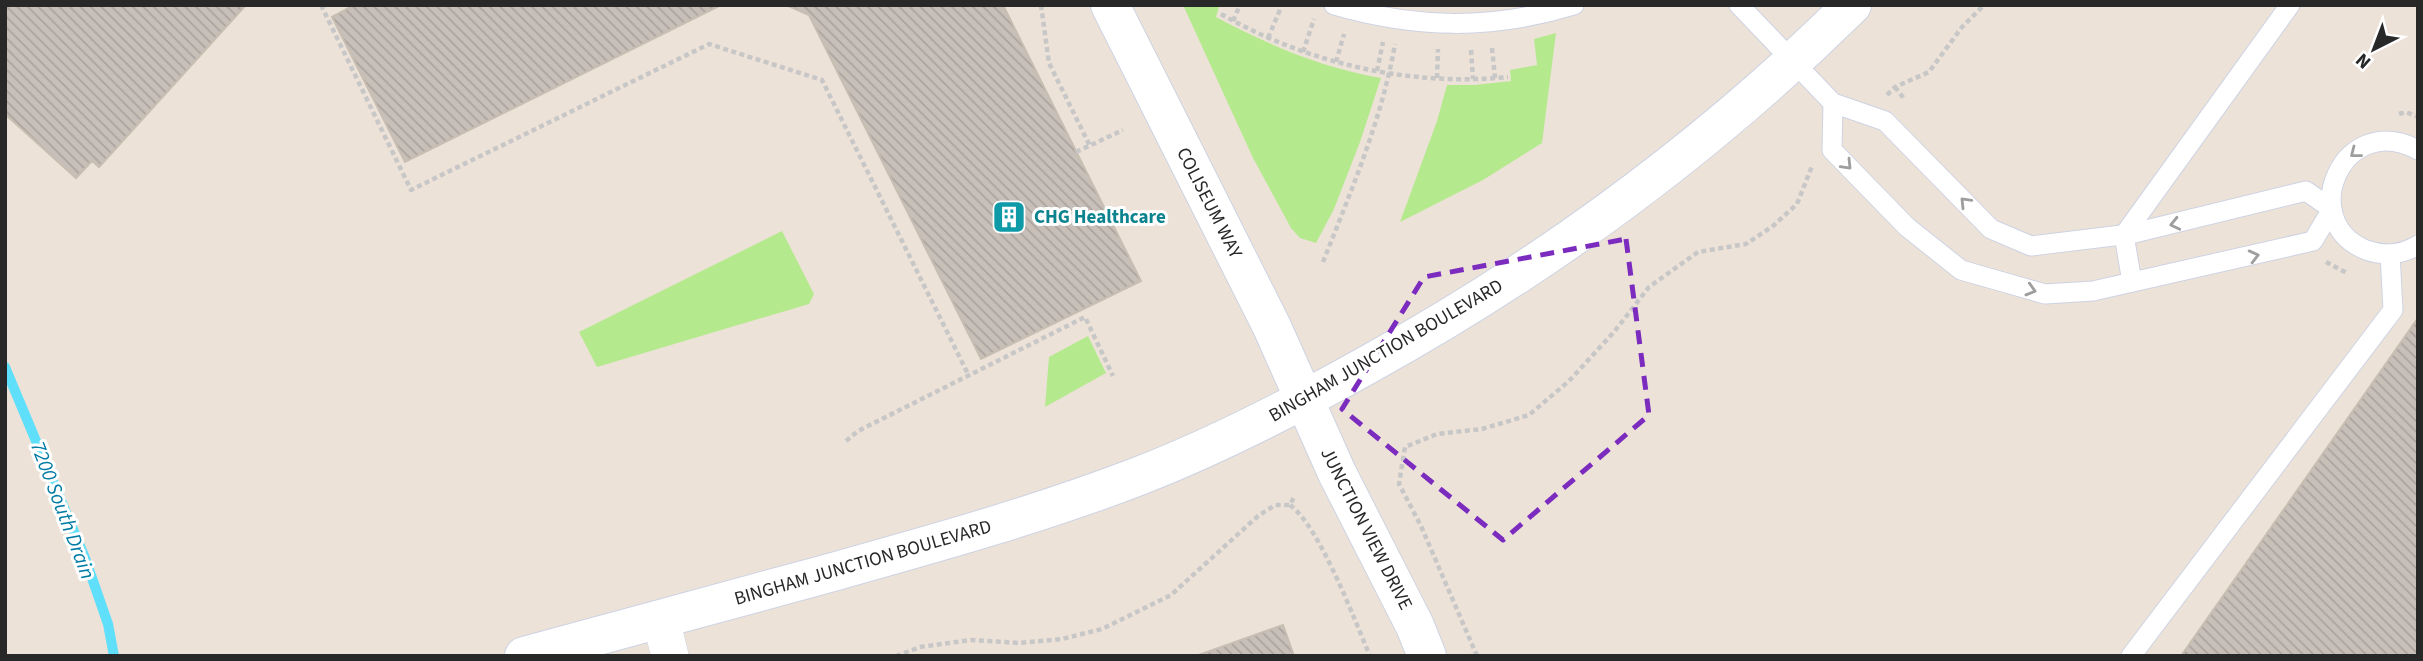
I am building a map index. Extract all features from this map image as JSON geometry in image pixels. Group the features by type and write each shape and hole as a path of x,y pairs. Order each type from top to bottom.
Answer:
{"main road":[{"name":"COLISEUM WAY","path":"1110,5 1272,327 1304,401"},
{"name":"BINGHAM JUNCTION BOULEVARD","path":"524,656 665,638 1143,474 1304,401 1420,336 1552,253 1669,168 1794,61 1852,5"},
{"name":"JUNCTION VIEW DRIVE","path":"1304,401 1337,473 1415,626 1427,656"}],"lane":[{"path":"1334,5 1399,20 1439,23 1489,23 1543,15 1574,5"},
{"path":"1739,5 1833,103 1885,121 1991,229 2031,246 2124,235 2306,191 2332,209"},
{"path":"2132,282 2124,235 2290,5"},
{"path":"1833,103 1832,150 1907,227 1961,270 2045,294 2093,291 2313,241 2332,209"},
{"path":"2418,150 2405,143 2385,141 2366,145 2349,155 2337,171 2331,189 2332,209 2337,224 2359,247 2374,253 2390,254 2410,250 2418,245"},
{"path":"2132,656 2393,310 2390,254"}],"path":[{"path":"321,5 411,190 709,44 822,80 969,376"},
{"path":"1041,5 1049,63 1090,146"},
{"path":"1233,21 1240,5"},
{"path":"1268,38 1282,5"},
{"path":"1895,87 1929,72 1962,27 1984,5"},
{"path":"1221,14 1303,52 1390,74 1473,79 1508,77"},
{"path":"1303,52 1315,16"},
{"path":"1323,262 1365,152 1390,74 1399,20"},
{"path":"1076,152 1123,130"},
{"path":"1477,656 1421,526 1399,484 1405,447 1437,434 1482,429 1529,415 1569,381 1614,332 1648,287 1698,252 1746,244 1773,226 1797,204 1813,164"},
{"path":"846,441 858,431 1085,317 1113,376"},
{"path":"1290,505 1294,497"},
{"path":"896,656 920,648 971,640 1019,643 1062,639 1102,629 1171,595 1258,516 1275,505 1290,505 1298,512 1327,559 1370,656"}],"highlighted area":[{"path":"1626,239 1649,415 1503,540 1342,409 1424,277"}],"green space":[{"path":"1183,5 1217,5 1219,7 1216,17 1276,46 1316,62 1381,78 1334,209 1316,243 1300,238 1291,228 1253,158"},
{"path":"1556,33 1542,143 1483,180 1400,222 1437,121 1447,85 1511,81 1510,70 1537,65 1534,39"},
{"path":"782,231 814,294 809,304 597,367 579,332"},
{"path":"1088,336 1106,373 1045,407 1049,357"}],"building":[{"path":"5,5 246,5 99,167 92,161 76,178 5,114"},
{"path":"354,5 721,5 405,162 332,17"},
{"name":"CHG Healthcare","path":"786,5 1003,5 1141,281 981,359 809,15"},
{"path":"2418,318 2418,656 2181,656"},
{"path":"1283,625 1294,656 1196,656"}],"waterway":[{"name":"7200 South Drain","path":"5,367 85,558 108,624 114,656"}],"place":[{"name":"CHG Healthcare","path":"1009,217"}]}
